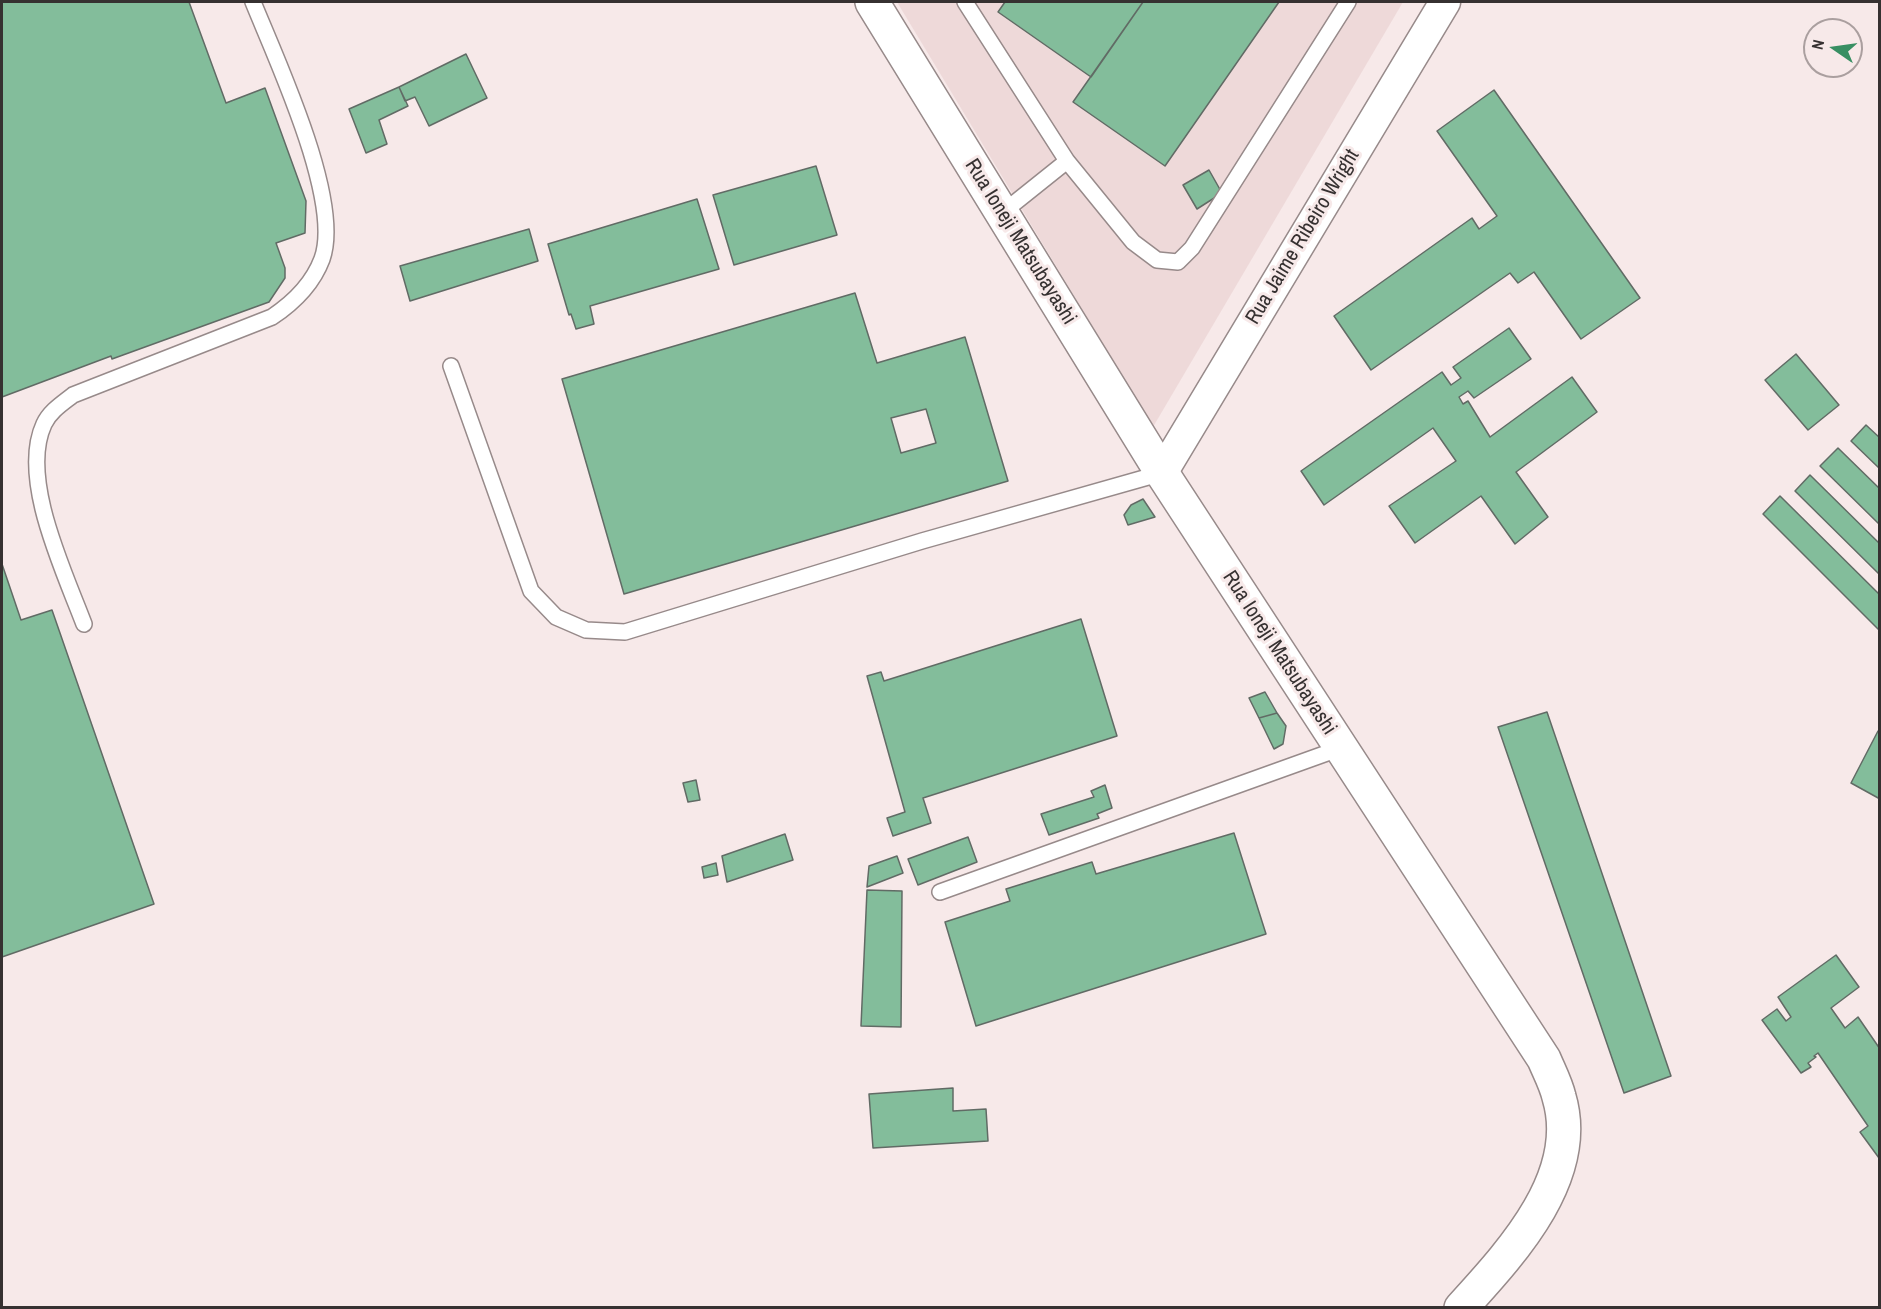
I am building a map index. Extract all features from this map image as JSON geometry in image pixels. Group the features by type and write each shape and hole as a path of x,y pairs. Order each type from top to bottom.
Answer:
{"main road":[{"name":"Rua Ioneji Matsubayashi","path":"872,2 1161,473 1544,1059 1560,1098 1563,1126 1561,1152 1546,1199 1523,1234 1461,1308"}],"street":[{"name":"Rua Jaime Ribeiro Wright","path":"1161,473 1445,2"}],"lane":[{"path":"84,624 49,530 38,493 36,471 44,424 55,409 73,395 272,317 289,305 310,281 322,258 325,230 323,199 314,163 253,2"},
{"path":"965,2 1067,161 1133,242 1157,260 1178,262 1192,248 1348,2"},
{"path":"1002,213 1067,161"},
{"path":"451,366 531,591 556,617 586,630 625,632 922,541 1161,473"},
{"path":"940,892 1341,748"}],"shaded area":[{"path":"897,2 1403,2 1153,427"}],"building":[{"path":"2,2 189,2 226,103 265,88 306,201 305,233 276,243 285,268 285,278 269,302 112,359 111,356 2,397"},
{"path":"1005,2 1143,2 1091,77 998,12"},
{"path":"1143,2 1279,2 1165,166 1073,102"},
{"path":"466,54 487,98 429,126 415,97 405,101 399,87"},
{"path":"399,87 408,106 379,120 387,144 366,153 349,109"},
{"path":"1494,90 1640,298 1581,339 1534,272 1518,283 1510,273 1371,370 1334,316 1472,218 1479,229 1497,216 1437,131"},
{"path":"816,166 837,235 734,265 713,195"},
{"path":"1209,170 1222,193 1197,209 1183,185"},
{"path":"697,199 719,269 590,306 594,324 576,329 571,314 569,315 548,244"},
{"path":"529,229 538,261 410,301 400,266"},
{"path":"855,293 877,363 965,337 1008,481 624,594 562,379","holes":["926,409 936,443 901,453 891,418"]},
{"path":"1509,328 1531,359 1474,398 1468,391 1459,397 1463,404 1468,401 1490,437 1572,377 1597,412 1516,472 1548,517 1515,544 1481,496 1415,543 1389,506 1456,461 1433,428 1324,505 1301,471 1442,372 1451,385 1461,378 1453,367"},
{"path":"1796,354 1839,405 1808,430 1765,380"},
{"path":"1866,425 1880,438 1880,469 1851,441"},
{"path":"1838,448 1880,489 1880,525 1820,466"},
{"path":"1810,475 1880,544 1880,575 1795,491"},
{"path":"1780,496 1880,595 1880,631 1763,514"},
{"path":"1143,499 1155,517 1128,525 1124,515 1131,505"},
{"path":"2,564 21,620 52,610 154,904 2,957"},
{"path":"1081,619 1117,736 923,798 931,823 893,836 887,818 905,812 867,676 881,672 884,681"},
{"path":"1265,692 1277,713 1259,718 1249,698"},
{"path":"1547,712 1671,1076 1624,1093 1498,727"},
{"path":"1277,713 1286,726 1283,744 1274,749 1259,718"},
{"path":"1878,731 1880,732 1880,799 1851,783"},
{"path":"696,780 700,800 688,802 683,783"},
{"path":"1105,785 1112,808 1097,814 1099,818 1049,835 1041,814 1094,797 1091,791"},
{"path":"1234,833 1266,934 976,1026 945,922 1010,901 1006,889 1092,862 1096,874"},
{"path":"785,834 793,860 727,882 722,856"},
{"path":"968,837 977,862 918,885 908,859"},
{"path":"897,856 903,873 867,887 869,866"},
{"path":"716,863 718,875 704,878 702,867"},
{"path":"867,890 902,891 901,1027 861,1026"},
{"path":"1836,955 1859,987 1831,1008 1845,1028 1858,1017 1880,1049 1879,1158 1860,1132 1868,1126 1818,1053 1808,1063 1811,1067 1801,1073 1762,1020 1777,1009 1786,1021 1791,1017 1778,997"},
{"path":"953,1088 953,1111 986,1109 988,1141 873,1148 869,1094"}]}
